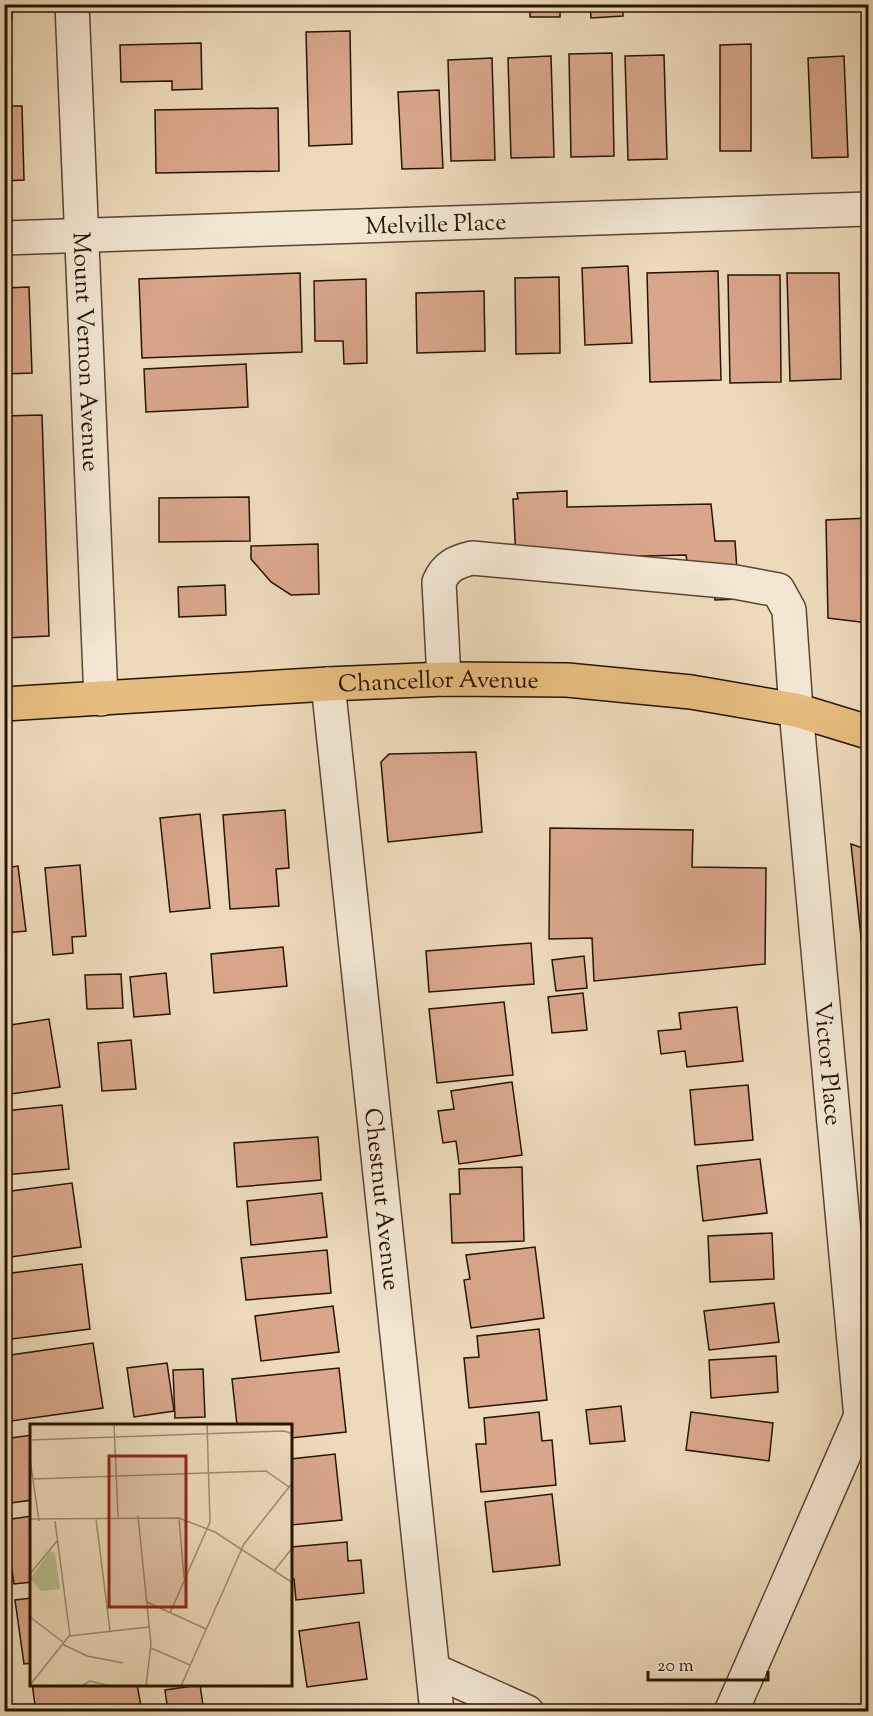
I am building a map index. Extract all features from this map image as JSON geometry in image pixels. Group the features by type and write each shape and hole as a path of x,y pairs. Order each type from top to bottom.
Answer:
{"main road":[{"name":"Chancellor Avenue","path":"4,704 444,679 567,680 692,692 796,710 868,732"}],"street":[{"name":"Mount Vernon Avenue","path":"72,4 101,699"},
{"name":"Melville Place","path":"4,238 868,210"},
{"name":"Victor Place","path":"444,679 439,582 444,571 461,561 472,558 735,582 778,590 789,610 796,710 846,1248 865,1409"},
{"name":"Chestnut Avenue","path":"328,684 437,1712"},
{"path":"846,1248 855,1261 868,1272"},
{"path":"731,1712 865,1409"},
{"path":"433,1670 526,1712"}],"building":[{"path":"4,4 12,4 12,18 4,19"},
{"path":"530,4 560,4 560,17 530,17"},
{"path":"590,4 623,4 623,16 591,18"},
{"path":"350,31 352,144 309,146 306,32"},
{"path":"201,43 202,89 172,90 172,81 121,82 120,45"},
{"path":"751,44 751,151 720,151 720,45"},
{"path":"4,46 10,46 10,91 4,91"},
{"path":"612,53 614,156 571,157 569,54"},
{"path":"664,55 667,159 628,160 625,56"},
{"path":"551,56 554,157 511,158 508,58"},
{"path":"844,56 848,157 812,158 808,58"},
{"path":"492,58 495,160 451,161 448,60"},
{"path":"439,90 443,168 402,169 398,92"},
{"path":"4,106 22,106 24,180 4,181"},
{"path":"278,108 279,171 156,173 155,110"},
{"path":"628,266 632,343 585,345 582,268"},
{"path":"718,271 721,380 650,382 647,273"},
{"path":"300,273 302,352 142,358 139,279"},
{"path":"787,273 839,273 841,379 790,381"},
{"path":"728,275 780,275 781,382 730,383"},
{"path":"559,277 560,353 516,354 515,278"},
{"path":"366,279 367,363 344,364 343,341 315,341 314,281"},
{"path":"29,287 32,373 4,374 4,288"},
{"path":"484,291 485,351 417,353 416,293"},
{"path":"246,364 248,407 146,412 144,369"},
{"path":"42,415 49,636 4,638 4,416"},
{"path":"567,491 567,507 711,504 715,541 735,541 739,599 715,600 710,567 688,568 686,555 516,559 513,499 518,499 517,493"},
{"path":"249,497 250,541 159,542 159,498"},
{"path":"868,518 868,623 828,618 826,520"},
{"path":"318,544 319,594 291,595 271,582 251,559 251,546"},
{"path":"225,585 226,615 179,617 178,587"},
{"path":"476,752 482,832 388,842 381,762 389,754"},
{"path":"285,810 289,868 276,869 279,906 230,909 223,815"},
{"path":"200,814 210,908 170,912 160,818"},
{"path":"550,828 693,830 692,867 766,868 765,964 594,981 592,938 549,939"},
{"path":"851,844 868,850 868,957 863,955"},
{"path":"80,865 86,936 72,937 73,953 53,955 45,868"},
{"path":"18,866 26,931 4,933 4,868"},
{"path":"531,943 534,984 429,992 426,951"},
{"path":"283,947 287,986 214,993 211,954"},
{"path":"584,956 587,988 556,991 552,960"},
{"path":"166,973 170,1014 134,1017 130,977"},
{"path":"121,974 123,1008 87,1009 85,975"},
{"path":"583,993 587,1030 552,1033 548,997"},
{"path":"504,1002 513,1075 437,1083 429,1009"},
{"path":"737,1007 743,1061 687,1067 685,1051 661,1054 658,1031 681,1029 679,1013"},
{"path":"49,1019 60,1087 4,1095 4,1026"},
{"path":"131,1040 136,1089 102,1091 98,1043"},
{"path":"512,1082 522,1155 459,1164 456,1141 443,1143 438,1111 454,1109 451,1091"},
{"path":"748,1085 753,1140 695,1145 690,1090"},
{"path":"62,1105 69,1169 4,1175 4,1111"},
{"path":"318,1137 321,1180 237,1187 234,1143"},
{"path":"760,1159 767,1213 703,1221 697,1166"},
{"path":"522,1167 524,1241 452,1243 450,1194 460,1194 459,1169"},
{"path":"72,1183 81,1247 4,1258 4,1192"},
{"path":"322,1193 327,1237 251,1245 247,1201"},
{"path":"772,1233 774,1279 710,1282 708,1236"},
{"path":"535,1247 544,1318 471,1328 464,1280 470,1279 466,1255"},
{"path":"327,1250 331,1293 246,1300 241,1258"},
{"path":"82,1264 90,1329 4,1340 4,1274"},
{"path":"774,1303 779,1342 709,1350 704,1311"},
{"path":"333,1306 339,1352 261,1361 255,1316"},
{"path":"539,1329 547,1400 469,1408 464,1358 479,1357 477,1336"},
{"path":"93,1343 103,1408 4,1422 4,1356"},
{"path":"776,1356 778,1392 711,1398 709,1360"},
{"path":"167,1363 174,1411 134,1417 127,1368"},
{"path":"339,1368 346,1432 292,1438 292,1424 237,1424 232,1379"},
{"path":"203,1369 205,1417 175,1418 173,1370"},
{"path":"621,1406 625,1441 590,1444 586,1410"},
{"path":"539,1412 542,1441 552,1440 556,1485 481,1492 476,1444 486,1444 484,1418"},
{"path":"691,1412 773,1423 769,1461 686,1450"},
{"path":"30,1435 30,1500 4,1504 4,1439"},
{"path":"335,1454 342,1520 292,1525 292,1459"},
{"path":"552,1494 560,1565 493,1572 485,1502"},
{"path":"30,1516 30,1582 14,1584 5,1520"},
{"path":"347,1542 348,1561 361,1560 364,1593 296,1600 294,1579 292,1579 292,1547"},
{"path":"30,1598 30,1663 24,1664 15,1600"},
{"path":"359,1622 367,1679 307,1687 299,1631"},
{"path":"32,1686 137,1686 142,1712 36,1712"},
{"path":"200,1686 204,1712 168,1712 165,1690"}]}
